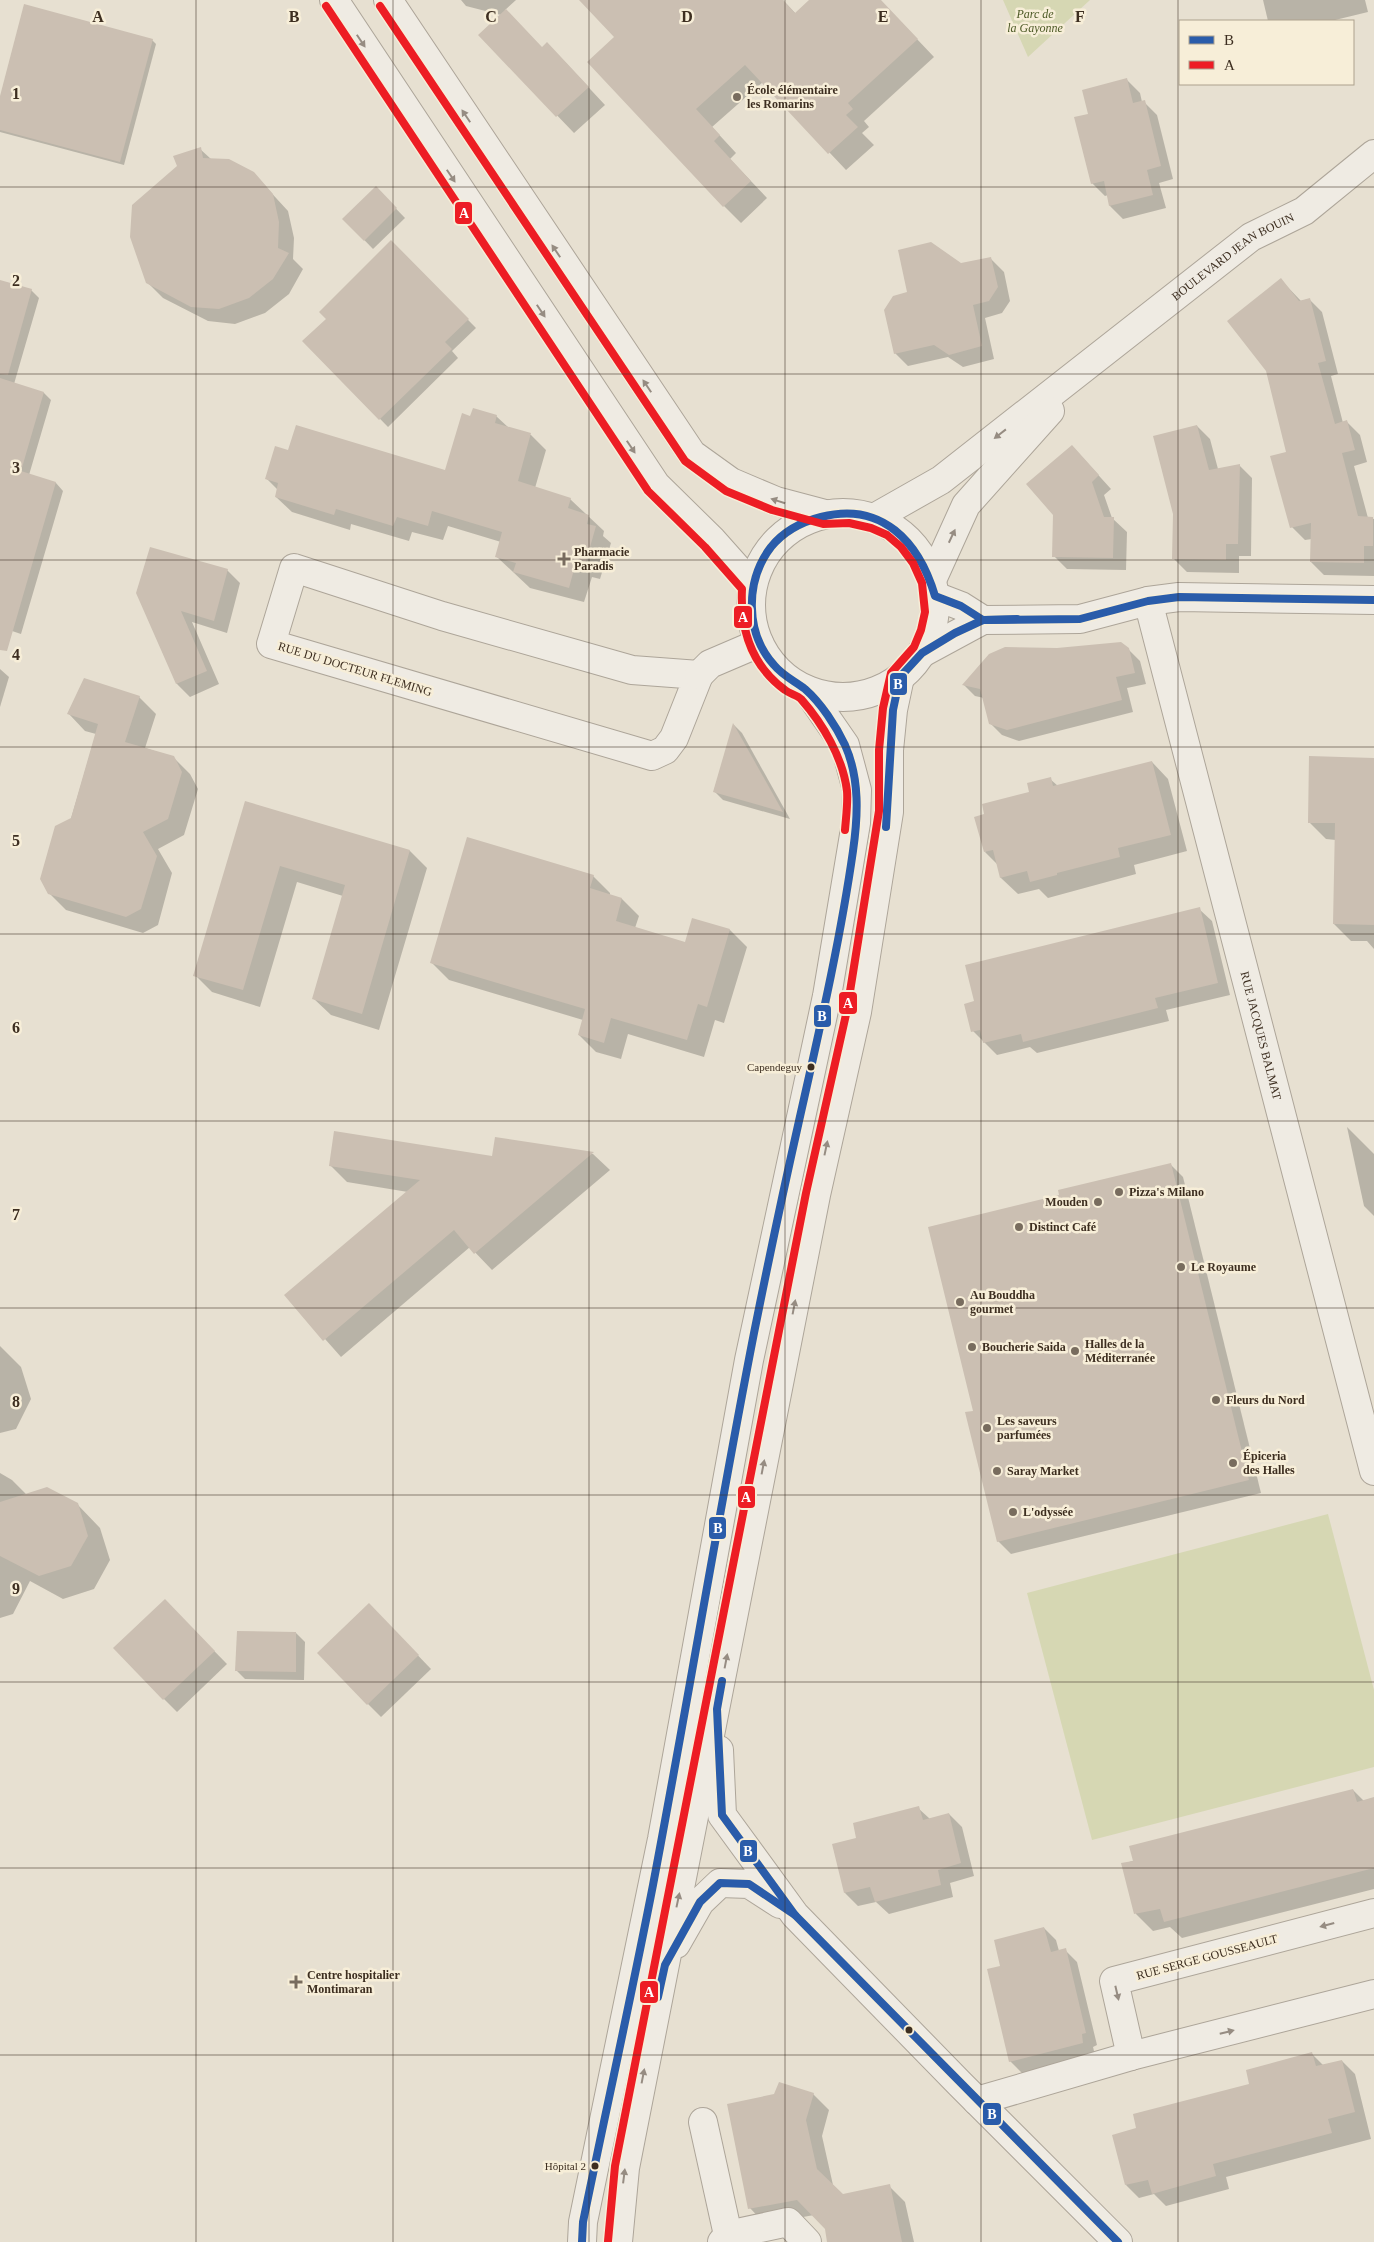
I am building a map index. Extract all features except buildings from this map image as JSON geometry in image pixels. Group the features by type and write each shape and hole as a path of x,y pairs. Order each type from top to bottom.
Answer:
{"street":[{"path":"334,0 656,485 712,540 752,585"},
{"path":"388,0 692,454 731,482 776,501 824,514 850,513 874,518 892,527 908,540 922,558 933,588 935,612 931,633 922,652 900,677 882,689 861,695 834,696 807,690 792,682 767,658 759,643 751,612 752,585 762,560 778,538 797,524 824,514"},
{"name":"BOULEVARD JEAN BOUIN","path":"874,518 941,480 1251,237 1304,211 1374,154"},
{"name":"BOULEVARD JEAN BOUIN","path":"933,588 966,506 1094,361"},
{"name":"RUE DU DOCTEUR FLEMING","path":"294,568 442,616 632,670 699,675 674,738 665,750 652,756 271,644 294,568"},
{"path":"933,588 983,620"},
{"path":"922,652 983,620 1080,619 1148,601 1179,597 1374,600"},
{"name":"RUE JACQUES BALMAT","path":"1148,601 1374,1470"},
{"path":"699,675 710,664 759,643"},
{"path":"618,2242 625,2168 717,1709 816,1195 857,1012 889,812 892,718 900,677"},
{"path":"582,2242 583,2222 662,1839 749,1360 827,996 856,823 857,790 845,745 807,690"},
{"path":"717,1709 722,1815 795,1915 1118,2242"},
{"path":"665,1965 700,1902 720,1883 749,1884 795,1915"},
{"name":"RUE SERGE GOUSSEAULT","path":"1131,2056 1114,1981 1374,1913"},
{"path":"977,2101 1131,2056 1374,1994"},
{"path":"703,2122 725,2238 788,2222 807,2242"}],"green space":[{"name":"Parc de la Gayonne","path":"1003,0 1090,0 1028,57"},
{"path":"1328,1514 1374,1690 1374,1767 1092,1840 1027,1593"}],"transit line":[{"name":"A","path":"326,6 648,491 705,547 742,589 743,618 750,645 756,658 773,680 801,699 817,719 831,742 841,766 847,791 845,830"},
{"name":"A","path":"380,6 685,461 726,491 772,510 823,524 849,523 871,528 887,535 901,547 913,563 922,583 925,612 921,630 914,647 891,673 883,708 879,750 879,811 847,1010 806,1193 615,2166 608,2241"},
{"name":"B","path":"582,2242 583,2222 653,1885 754,1333 781,1201 829,987 855,838 857,811 855,784 850,758 845,745 833,723 817,701 774,665 764,652 758,638 753,623 752,607 756,575 762,561 781,536 800,524 821,517 843,514 862,515 880,521 895,530 908,543 928,576 935,596 961,606 983,620 1080,619 1148,601 1179,597 1374,600"},
{"name":"B","path":"886,827 893,710 900,677 922,653 955,633 983,620 1017,619"},
{"name":"B","path":"722,1681 717,1709 722,1815 795,1915 1118,2242"},
{"name":"B","path":"658,1997 665,1965 700,1902 720,1883 749,1884 795,1915"}],"place":[{"name":"École élémentaire les Romarins","path":"737,97"},
{"name":"Pharmacie Paradis","path":"564,559"},
{"name":"Capendeguy","path":"811,1067"},
{"name":"Pizza's Milano","path":"1119,1192"},
{"name":"Mouden","path":"1098,1202"},
{"name":"Distinct Café","path":"1019,1227"},
{"name":"Le Royaume","path":"1181,1267"},
{"name":"Au Bouddha gourmet","path":"960,1302"},
{"name":"Boucherie Saida","path":"972,1347"},
{"name":"Halles de la Méditerranée","path":"1075,1351"},
{"name":"Fleurs du Nord","path":"1216,1400"},
{"name":"Les saveurs parfumées","path":"987,1428"},
{"name":"Épiceria des Halles","path":"1233,1463"},
{"name":"Saray Market","path":"997,1471"},
{"name":"L'odyssée","path":"1013,1512"},
{"name":"Centre hospitalier Montimaran","path":"296,1982"},
{"name":"Hôpital 2","path":"595,2166"}]}
